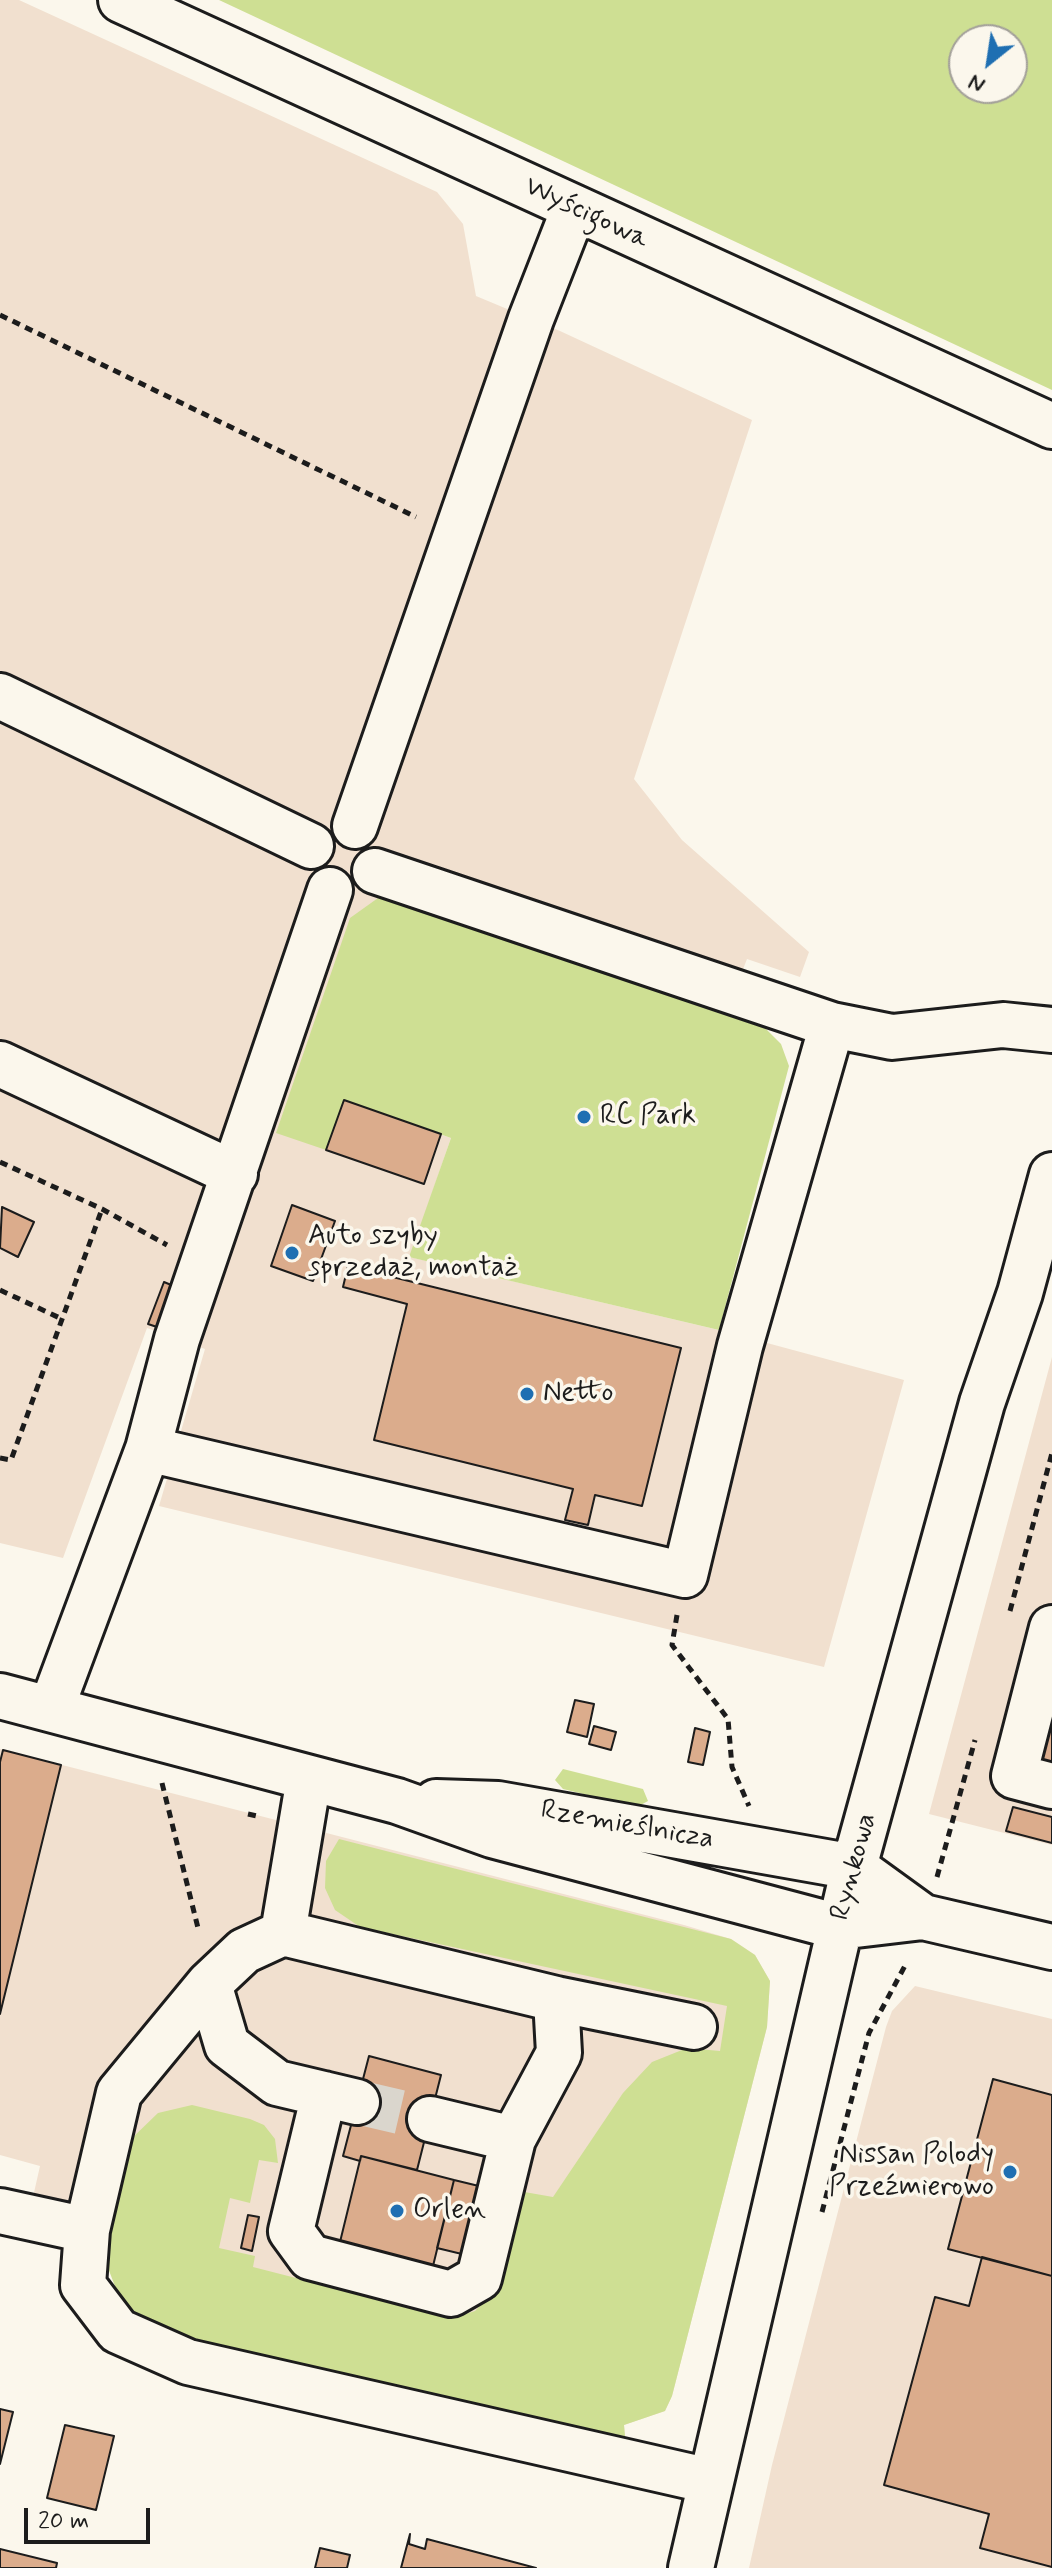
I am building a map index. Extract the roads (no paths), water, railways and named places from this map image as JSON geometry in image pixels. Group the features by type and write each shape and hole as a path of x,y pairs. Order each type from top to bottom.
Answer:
{"street":[{"name":"Wyścigowa","path":"121,0 1052,426"},
{"path":"355,826 531,319 574,209"},
{"path":"0,696 311,846"},
{"path":"344,824 355,826 364,831 376,850 375,871 362,887 341,893 330,890 314,877 308,857 311,846 324,829 344,824"},
{"path":"375,871 832,1025 892,1037 1003,1025 1052,1030"},
{"path":"51,1709 148,1449 177,1339 330,890"},
{"path":"148,1449 685,1575 740,1346 832,1025"},
{"path":"0,1064 235,1174"},
{"name":"Rynkowa","path":"691,2568 854,1867 982,1403 1020,1293 1052,1175"},
{"path":"1052,1628 1014,1776 1052,1786"},
{"name":"Rzemieślnicza","path":"0,1696 397,1801 492,1835 839,1927"},
{"path":"283,1933 309,1778"},
{"name":"Rzemieślnicza","path":"397,1801 498,1804 854,1867"},
{"path":"854,1867 923,1917"},
{"path":"839,1927 923,1917 1052,1947"},
{"path":"694,2027 556,1999 283,1933 244,1951 209,1984 119,2093 87,2230 83,2285 118,2331 188,2362 710,2481"},
{"path":"209,1984 227,2045 277,2083 340,2098 291,2231 310,2257 451,2294 479,2278 513,2139 559,2053 556,1999"},
{"path":"430,2119 513,2139"},
{"path":"0,2211 87,2230"}],"tunnel":[{"path":"357,2102 430,2119"}],"place":[{"name":"RC Park","path":"584,1117"},
{"name":"Auto szyby sprzedaż, montaż","path":"292,1253"},
{"name":"Netto","path":"527,1394"},
{"name":"Nissan Polody Przeźmierowo","path":"1010,2172"},
{"name":"Orlen","path":"397,2211"}]}
